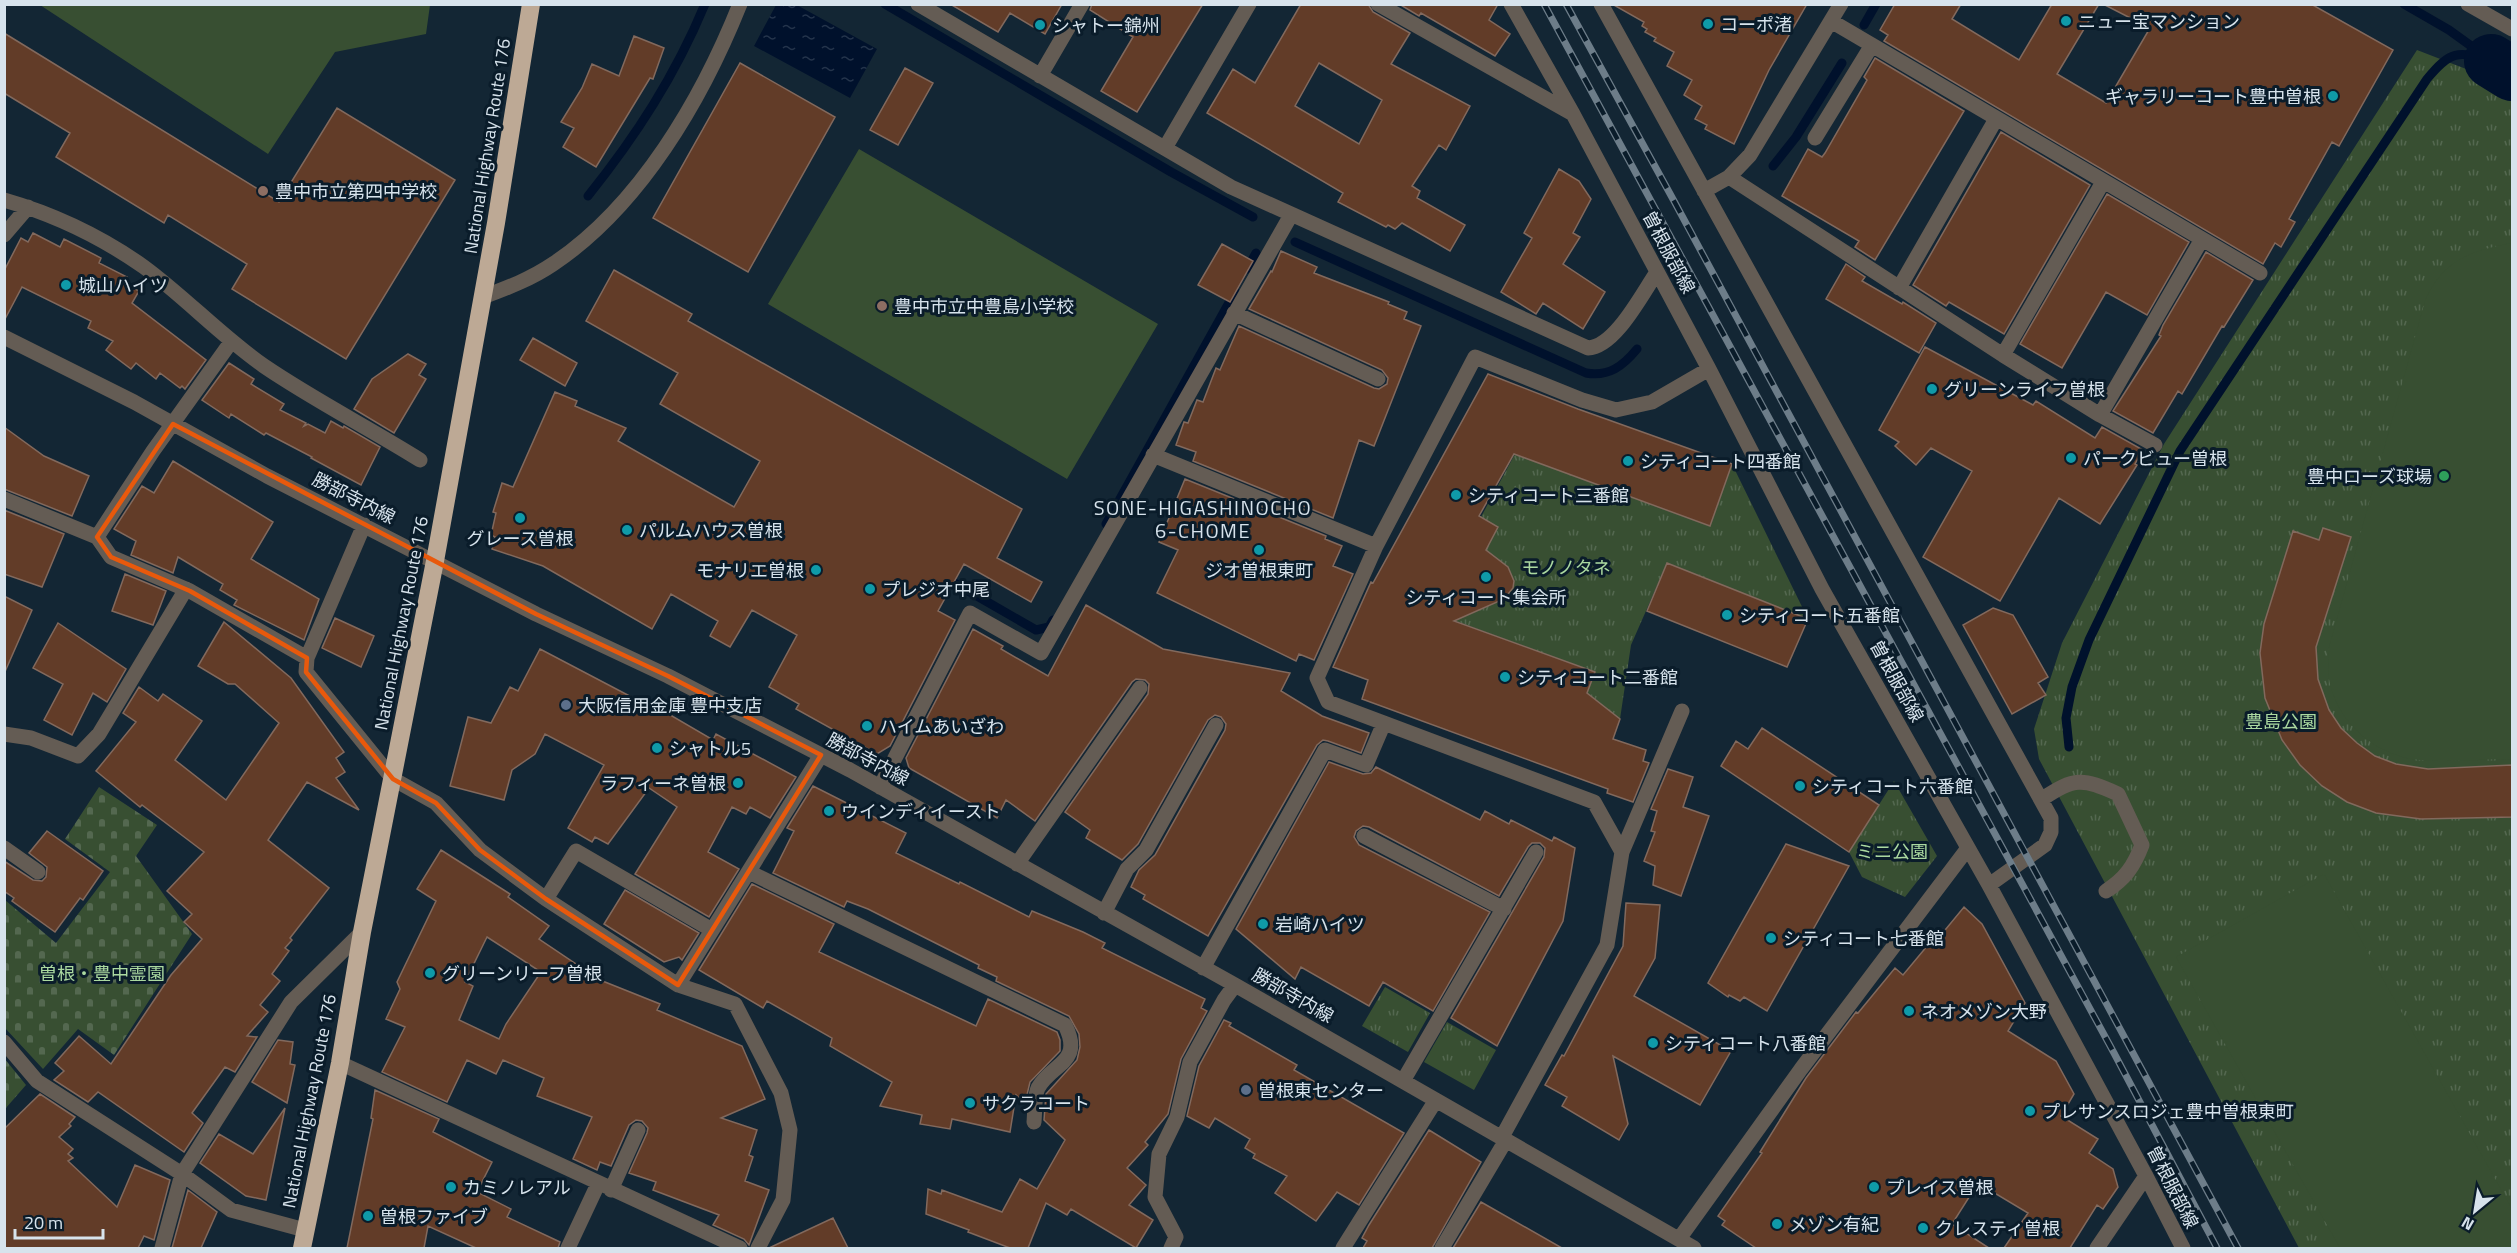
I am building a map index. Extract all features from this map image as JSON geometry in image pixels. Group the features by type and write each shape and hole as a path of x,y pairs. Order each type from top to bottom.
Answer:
{"highway":[{"name":"National Highway Route 176","path":"302,1248 340,1063 362,932 435,561 483,297 531,4"}],"street":[{"path":"483,297 521,282 555,263 618,208 662,151 681,122 721,49 740,4"},
{"path":"918,4 1231,188 1587,348 1595,348 1611,339 1657,272"},
{"path":"1040,76 1082,4"},
{"path":"1165,148 1249,4"},
{"path":"1378,4 1573,114"},
{"name":"曽根服部線","path":"1511,4 1573,114 1709,369 1822,588 1989,885 2183,1248"},
{"path":"1601,4 2051,818 2051,832 2045,845 1989,885"},
{"path":"1704,191 1729,177 1750,154 1841,4"},
{"path":"2468,4 2512,29"},
{"path":"1831,21 2260,273"},
{"path":"1815,138 1870,44"},
{"path":"1899,288 1996,119"},
{"path":"1729,177 2003,355 2100,415 2155,445"},
{"path":"2003,355 2103,182"},
{"path":"4,201 28,207 130,258 155,276 231,342 293,384 420,460"},
{"path":"4,235 28,207"},
{"path":"880,787 970,613 1041,653 1291,215"},
{"path":"2100,415 2202,239"},
{"path":"1234,314 1378,379"},
{"name":"勝部寺内線","path":"4,337 173,424 250,468 536,614 668,676 821,755 1235,985 1694,1248"},
{"path":"97,537 231,342"},
{"path":"1622,852 1593,802 1328,702 1317,678 1376,546 1475,357 1582,400 1616,410 1652,402 1709,369"},
{"path":"1153,455 1376,546"},
{"path":"4,499 97,537 111,557 186,589 307,658"},
{"path":"364,525 307,658 306,672 393,779 436,803 480,850 546,899 678,986 735,1004 781,1093 790,1130 783,1200 758,1248"},
{"path":"4,734 31,738 78,756 99,734 186,589"},
{"path":"1017,864 1140,688"},
{"path":"1442,1248 1504,1139 1607,945 1622,852 1682,711"},
{"path":"1203,968 1325,750 1366,765 1384,723"},
{"path":"1104,913 1127,869 1146,850 1216,725"},
{"path":"678,986 821,755"},
{"path":"2042,799 2066,783 2092,783 2118,794 2142,845 2135,865 2120,883 2106,891"},
{"path":"1364,836 1504,909"},
{"path":"4,848 38,872"},
{"path":"1679,1239 1801,1069 1968,848"},
{"path":"546,899 576,850 712,930"},
{"path":"1403,1081 1536,852"},
{"path":"749,872 1065,1025 1071,1037 1069,1057 1038,1089 1034,1122"},
{"path":"162,1248 182,1174 291,1002 362,932"},
{"path":"1171,1248 1176,1237 1155,1197 1159,1154 1177,1118 1190,1062 1224,1000 1235,985"},
{"path":"4,1042 38,1081 182,1174 231,1210 305,1230"},
{"path":"340,1063 740,1248"},
{"path":"1343,1248 1436,1100"},
{"path":"568,1248 638,1130"},
{"path":"2097,1248 2146,1176"}],"highlighted area":[{"path":"173,424 536,614 668,676 821,755 678,985 546,899 480,850 436,803 393,779 306,672 307,658 190,591 111,557 97,537"}],"green space":[{"path":"40,5 430,5 426,34 335,52 268,154"},
{"name":"豊島公園","path":"2417,50 2479,74 2512,94 2512,1248 2299,1248 2039,759 2034,729 2062,643 2164,444"},
{"path":"859,149 1158,324 1067,479 768,304"},
{"name":"豊中ローズ球場","path":"2512,243 2512,759 2443,761 2404,757 2374,744 2350,723 2333,695 2329,679 2328,651 2425,301 2432,287 2449,267 2471,254"},
{"name":"モノノタネ","path":"1515,454 1710,525 1732,464 1808,619 1667,563 1631,645 1620,719 1587,693 1594,672 1442,616 1481,517"},
{"name":"ミニ公園","path":"1894,781 1937,856 1905,897 1862,877 1849,852"},
{"name":"曽根・豊中霊園","path":"99,787 157,825 136,856 192,934 114,1055 78,1029 43,1069 5,1028 5,900 56,943 110,872 65,839"},
{"path":"2324,874 2512,1209 2512,1248 2340,1248 2176,957"},
{"path":"1385,987 1430,1013 1408,1052 1362,1026"},
{"path":"1447,1022 1496,1050 1474,1090 1424,1062"},
{"path":"4,1058 26,1085 5,1109 4,1109"}],"water":[{"path":"795,4 877,49 850,98 754,46 776,5"}],"building":[{"path":"950,4 1062,4 1045,34 1010,13 998,32"},
{"path":"1092,4 1203,4 1137,112 1101,91 1133,37 1090,10"},
{"path":"1301,4 1368,4 1373,12 1410,33 1391,64 1470,106 1446,150 1439,145 1412,186 1420,191 1417,198 1465,225 1450,251 1402,223 1395,229 1388,225 1386,227 1338,202 1343,193 1207,113 1233,69 1255,83","holes":["1319,63 1382,100 1359,144 1295,106"]},
{"path":"1399,4 1498,4 1489,20 1510,34 1495,56 1421,13 1419,16"},
{"path":"1612,4 1807,4 1769,70 1734,144 1705,129 1707,125 1695,119 1702,106 1684,95 1692,80 1667,66 1674,52 1654,41 1656,38 1645,32 1647,29 1642,26 1644,22"},
{"path":"1895,4 1961,4 1952,19 2019,60 2052,4 2099,4 2057,74 2106,103 2150,28 2103,4 2311,4 2393,50 2339,146 2332,142 2289,219 2295,222 2281,247 2275,243 2263,264 1884,41 1888,35 1880,30"},
{"path":"4,33 279,202 337,108 455,180 346,359 232,289 247,264 168,215 164,223 56,157 70,133 4,93"},
{"path":"634,36 664,48 653,79 650,78 596,167 563,147 574,128 561,122 582,88 592,64 619,76"},
{"path":"1875,58 1964,111 1875,260 1855,247 1859,241 1782,196 1808,149 1822,157 1825,153 1867,80 1864,77"},
{"path":"740,63 835,117 748,272 653,218"},
{"path":"905,68 933,83 898,145 870,130"},
{"path":"2001,132 2090,185 2004,334 1949,302 1946,306 1913,285"},
{"path":"1559,169 1579,181 1591,199 1573,233 1580,237 1563,264 1605,292 1583,329 1543,303 1536,314 1501,292 1532,238 1524,233"},
{"path":"2107,194 2189,242 2147,315 2106,292 2062,368 2020,344"},
{"name":"城山ハイツ","path":"33,233 60,247 64,239 101,258 99,263 127,277 124,283 139,291 132,303 206,360 185,389 182,386 180,388 160,373 156,379 136,363 131,369 106,350 113,341 88,328 91,321 22,287 4,321 4,271 21,238 28,242"},
{"path":"1222,244 1253,261 1230,302 1198,285"},
{"path":"1281,251 1317,267 1314,273 1389,302 1388,304 1407,312 1404,319 1421,326 1374,446 1359,440 1333,518 1193,461 1196,452 1176,445 1184,422 1188,423 1197,400 1203,402 1216,368 1220,370 1239,326 1374,388 1379,389 1387,384 1388,378 1382,370 1249,309 1272,272"},
{"path":"2206,252 2253,280 2224,327 2222,326 2182,394 2178,391 2153,433 2113,411 2161,336 2159,335 2163,325"},
{"path":"1846,264 1865,277 1862,281 1902,304 1903,302 1936,323 1919,353 1826,299"},
{"path":"614,270 692,314 688,321 1022,509 997,558 1042,582 1031,602 964,564 938,611 955,620 890,746 877,754 796,709 799,704 769,687 797,635 752,610 730,647 710,636 718,621 671,594 652,629 543,566 492,549 495,537 491,535 496,513 493,512 502,483 513,487 555,392 577,401 575,406 626,428 618,441 734,507 760,461 660,404 678,373 586,321"},
{"path":"533,338 577,363 565,386 520,360"},
{"path":"1925,347 2033,405 2036,401 2095,438 2102,427 2143,450 2135,464 2137,465 2100,524 2059,498 2000,601 1923,557 1972,471 1931,448 1916,465 1895,446 1899,442 1879,430"},
{"path":"408,354 426,364 419,375 426,379 394,433 354,409 372,379"},
{"path":"229,363 254,379 251,384 284,404 280,410 306,423 304,426 308,424 325,433 331,421 380,447 361,485 266,433 264,435 231,414 229,418 202,400"},
{"path":"1488,374 1732,464 1710,526 1514,454 1479,516 1498,527 1486,550 1508,567 1514,581 1513,588 1504,599 1454,621 1595,672 1587,693 1620,719 1613,739 1646,750 1643,761 1649,763 1633,802 1607,793 1608,789 1362,699 1368,680 1333,667 1371,582 1373,583"},
{"path":"4,427 44,456 89,476 72,516 4,489"},
{"path":"173,461 273,522 251,559 319,599 304,640 234,605 237,600 220,590 223,584 178,557 173,573 131,555 136,541 114,529 142,486 154,493"},
{"path":"1185,479 1326,536 1325,539 1342,546 1333,566 1353,574 1314,660 1299,654 1296,661 1157,593 1178,550 1159,542"},
{"path":"4,510 64,534 42,587 4,574"},
{"path":"2323,528 2351,537 2316,647 2318,679 2329,710 2341,728 2357,743 2375,756 2396,764 2428,769 2512,765 2512,817 2421,819 2376,813 2347,802 2322,786 2300,765 2282,740 2265,698 2260,653 2264,624 2293,531 2319,540"},
{"name":"シティコート五番館","path":"1667,563 1808,619 1787,667 1647,611"},
{"path":"125,574 166,591 153,625 112,611"},
{"path":"4,596 32,610 4,674"},
{"path":"1086,605 1163,649 1290,673 1281,691 1322,716 1369,733 1361,753 1323,740 1317,745 1208,936 1143,899 1145,895 1131,887 1139,870 1155,855 1225,730 1226,724 1221,717 1215,715 1208,720 1138,844 1122,860 1086,838 1090,830 1065,812 1148,694 1149,684 1145,680 1136,679 1132,682 1035,821 1006,800 997,818 909,768 906,758 973,629 1003,646 1001,649 1048,676"},
{"path":"1993,608 2013,615 2048,677 2038,683 2046,695 2012,714 1963,625"},
{"path":"335,618 374,636 361,667 322,648"},
{"path":"224,622 291,678 344,752 336,758 345,772 336,778 359,810 307,782 268,840 329,888 290,938 292,940 285,948 289,951 272,974 280,981 260,1005 268,1012 247,1036 257,1037 235,1072 225,1067 192,1113 203,1123 184,1152 98,1092 88,1102 54,1080 64,1071 55,1063 79,1036 111,1064 171,975 202,939 184,922 192,914 167,891 204,852 142,805 140,807 96,771 136,722 123,713 139,687 158,701 163,694 202,721 175,760 226,800 279,723 235,684 228,684 198,666"},
{"path":"58,623 126,669 107,702 93,693 72,735 44,720 63,684 33,668"},
{"path":"540,649 641,702 643,699 713,740 716,734 796,777 770,818 750,807 746,814 732,807 708,852 739,869 709,917 635,874 677,807 649,788 608,844 595,837 592,842 568,828 604,765 545,734 535,754 512,770 504,800 450,786 468,717 491,723 510,687 518,691"},
{"name":"シティコート六番館","path":"1762,728 1879,805 1849,852 1721,766 1736,741 1748,749"},
{"path":"1329,762 1363,774 1371,773 1376,767 1480,820 1485,811 1509,824 1511,820 1552,841 1554,837 1575,848 1563,921 1497,1046 1451,1018 1544,857 1545,848 1540,843 1532,843 1528,847 1499,896 1369,827 1363,826 1356,831 1354,837 1359,845 1490,912 1433,1011 1383,982 1369,1006 1301,967 1295,979 1236,929"},
{"path":"1668,769 1693,777 1683,807 1709,816 1681,896 1653,885 1655,866 1644,861 1655,832 1651,831 1657,811 1651,809"},
{"path":"813,786 906,833 896,853 1029,917 1032,911 1083,932 1105,943 1102,948 1205,999 1201,1008 1207,1011 1181,1059 1168,1114 1145,1142 1148,1145 1127,1168 1146,1185 1129,1205 1153,1220 1136,1248 1071,1209 1067,1215 1046,1203 1028,1248 1010,1248 926,1214 928,1189 941,1194 942,1190 1002,1212 1020,1179 1037,1189 1065,1140 1044,1120 1046,1094 1077,1060 1080,1047 1079,1034 1069,1016 996,981 997,977 978,968 979,965 868,909 847,901 844,907 773,873 794,831 787,828"},
{"path":"47,831 103,871 83,900 80,898 55,932 12,901 14,898 4,891 4,861 33,880 42,881 46,877 47,867 29,853"},
{"name":"シティコート七番館","path":"1786,844 1849,866 1767,1011 1744,997 1740,1001 1729,995 1728,997 1708,983"},
{"path":"441,850 510,894 508,897 549,926 539,939 600,980 660,1004 657,1010 742,1046 765,1099 721,1118 757,1130 749,1155 753,1157 745,1181 769,1190 749,1245 744,1239 713,1225 719,1215 653,1190 656,1182 629,1173 647,1133 648,1128 642,1121 636,1120 629,1125 611,1166 600,1162 597,1170 573,1159 592,1117 537,1096 544,1078 503,1060 496,1074 467,1060 447,1102 382,1072 405,1027 386,1019 400,989 397,982 436,901 417,889","holes":["487,937 541,972 506,1024 499,1039 459,1020 473,986 465,982"]},
{"path":"752,884 834,924 819,952 976,1026 988,999 1057,1032 1060,1051 1030,1082 1025,1103 1016,1095 1010,1132 952,1119 950,1129 920,1124 922,1115 880,1106 892,1082 830,1046 832,1038 767,1001 763,1008 699,970"},
{"path":"625,890 699,933 682,960 679,957 664,962 604,924"},
{"path":"1626,903 1660,905 1655,958 1634,996 1731,1051 1700,1105 1613,1056 1628,1124 1619,1140 1562,1106 1567,1097 1545,1085 1562,1055 1564,1056 1623,946"},
{"path":"1964,907 1982,924 2025,1003 2008,1031 2056,1061 2074,1094 2061,1116 2098,1139 2089,1153 2113,1169 2118,1187 2103,1209 2097,1205 2070,1248 2004,1248 2028,1213 1978,1183 1952,1224 1989,1248 1756,1248 1722,1225 1725,1221 1718,1216 1762,1153 1760,1152 1806,1078 1856,1012 1858,1013 1895,968 1903,975 1938,933 1941,935"},
{"path":"1224,1020 1231,1023 1229,1026 1297,1065 1294,1070 1404,1133 1359,1205 1337,1192 1316,1221 1275,1193 1287,1176 1253,1158 1255,1154 1245,1148 1250,1139 1215,1118 1209,1128 1187,1116 1199,1066"},
{"path":"278,1040 293,1042 290,1064 295,1065 287,1103 252,1082"},
{"path":"375,1090 439,1119 433,1132 492,1162 477,1192 511,1209 507,1217 560,1242 558,1248 476,1248 428,1226 424,1248 347,1248 373,1119 371,1118"},
{"path":"40,1094 75,1117 69,1124 71,1126 59,1137 73,1149 68,1154 73,1158 68,1161 117,1207 135,1165 170,1180 154,1240 144,1236 138,1248 4,1248 4,1129"},
{"path":"285,1108 266,1200 246,1196 200,1163 219,1134 253,1154"},
{"path":"1429,1130 1481,1162 1432,1248 1363,1248 1367,1241 1362,1238 1369,1225"},
{"path":"188,1190 217,1212 201,1248 172,1248"},
{"path":"1481,1202 1562,1248 1453,1248"},
{"path":"833,1218 848,1248 769,1248"}],"waterway":[{"path":"588,196 622,151 653,104 681,56 705,4"},
{"path":"885,4 1171,172 1253,217"},
{"path":"1864,25 1876,4"},
{"path":"2404,4 2449,30 2485,56"},
{"path":"2069,747 2066,718 2072,687 2089,640 2180,451 2427,79 2442,63 2455,55 2470,55 2491,61"},
{"path":"2491,61 2512,74"},
{"path":"1773,166 1796,137 1842,63"},
{"path":"1295,242 1586,373 1609,372 1637,349"},
{"path":"1247,269 1256,253"},
{"path":"1106,524 1235,292"},
{"path":"944,577 1036,630 1049,627 1053,620"}],"railway":[{"path":"1544,4 2114,1053 2217,1248"},
{"path":"1566,4 2238,1248"}],"place":[{"name":"ニュー宝マンション","path":"2066,21"},
{"name":"コーポ渚","path":"1708,24"},
{"name":"シャトー錦州","path":"1040,25"},
{"name":"ギャラリーコート豊中曽根","path":"2333,96"},
{"name":"豊中市立第四中学校","path":"263,191"},
{"name":"城山ハイツ","path":"66,285"},
{"name":"豊中市立中豊島小学校","path":"882,306"},
{"name":"グリーンライフ曽根","path":"1932,389"},
{"name":"パークビュー曽根","path":"2071,458"},
{"name":"シティコート四番館","path":"1628,461"},
{"name":"豊中ローズ球場","path":"2444,476"},
{"name":"シティコート三番館","path":"1456,495"},
{"name":"グレース曽根","path":"520,518"},
{"name":"パルムハウス曽根","path":"627,530"},
{"name":"ジオ曽根東町","path":"1259,550"},
{"name":"モナリエ曽根","path":"816,570"},
{"name":"シティコート集会所","path":"1486,577"},
{"name":"プレジオ中尾","path":"870,589"},
{"name":"シティコート五番館","path":"1727,615"},
{"name":"シティコート二番館","path":"1505,677"},
{"name":"大阪信用金庫 豊中支店","path":"566,705"},
{"name":"ハイムあいざわ","path":"867,726"},
{"name":"シャトル5","path":"657,748"},
{"name":"ラフィーネ曽根","path":"738,783"},
{"name":"シティコート六番館","path":"1800,786"},
{"name":"ウインディイースト","path":"829,811"},
{"name":"岩崎ハイツ","path":"1263,924"},
{"name":"シティコート七番館","path":"1771,938"},
{"name":"グリーンリーフ曽根","path":"430,973"},
{"name":"ネオメゾン大野","path":"1909,1011"},
{"name":"シティコート八番館","path":"1653,1043"},
{"name":"曽根東センター","path":"1246,1090"},
{"name":"サクラコート","path":"970,1103"},
{"name":"プレサンスロジェ豊中曽根東町","path":"2030,1111"},
{"name":"カミノレアル","path":"451,1187"},
{"name":"プレイス曽根","path":"1874,1187"},
{"name":"曽根ファイブ","path":"368,1216"},
{"name":"メゾン有紀","path":"1777,1224"},
{"name":"クレスティ曽根","path":"1923,1228"}],"district":[{"name":"SONE-HIGASHINOCHO 6-CHOME","path":"1203,518"}]}
